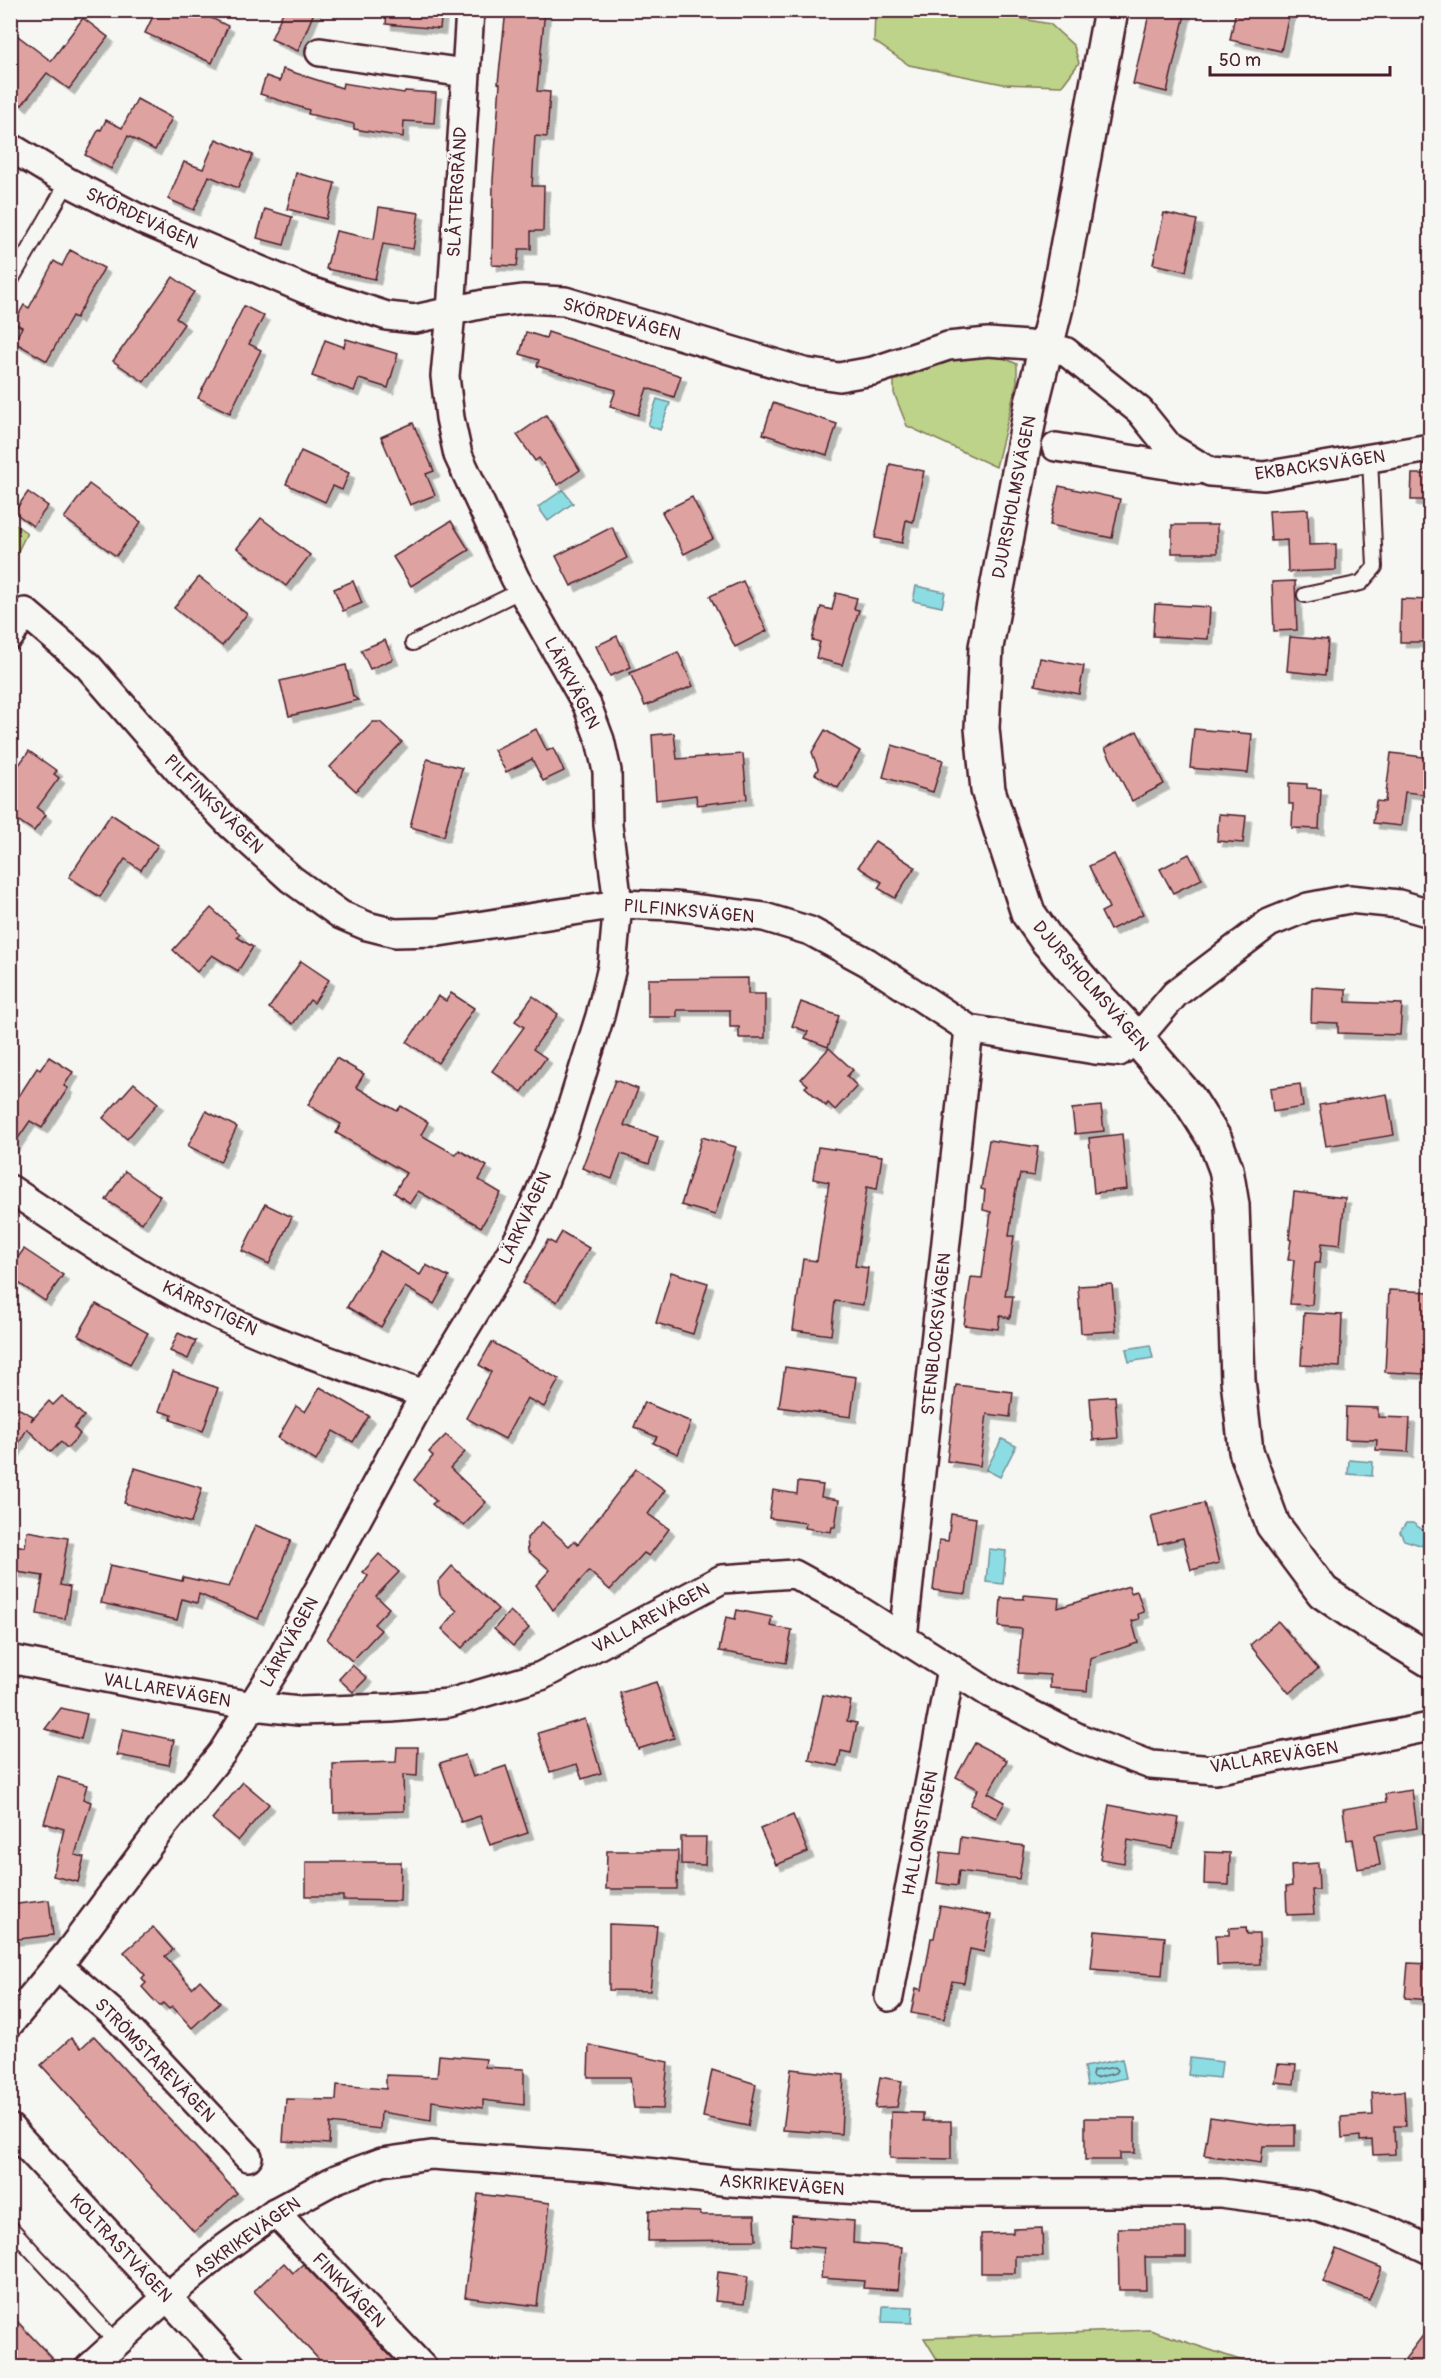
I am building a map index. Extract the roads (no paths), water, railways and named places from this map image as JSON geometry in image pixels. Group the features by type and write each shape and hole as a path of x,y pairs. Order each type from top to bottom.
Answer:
{"street":[{"name":"SLÅTTERGRÄND","path":"451,312 470,10"},
{"name":"DJURSHOLMSVÄGEN","path":"1112,10 1047,347 1032,403 986,647 982,728 988,790 1028,913 1047,940 1084,984 1137,1039 1189,1099 1215,1140 1226,1169 1232,1205 1238,1380 1246,1451 1273,1525 1323,1592 1431,1660"},
{"path":"320,52 465,73"},
{"name":"SKÖRDEVÄGEN","path":"10,147 68,182 142,220 307,290 387,316 415,319 484,304 524,299 565,301 804,372 839,377 873,371 948,346 988,342 1047,347"},
{"name":"LÄRKVÄGEN","path":"10,2023 58,1966 164,1826 222,1754 284,1654 425,1394 505,1263 538,1197 564,1131 600,1016 612,967 618,904 608,825 607,771 600,740 587,705 522,590 458,455 450,418 445,376 451,312"},
{"name":"EKBACKSVÄGEN","path":"1047,347 1065,351 1140,411 1170,447 1210,472"},
{"name":"EKBACKSVÄGEN","path":"1056,447 1210,472 1264,476 1431,448"},
{"name":"PILFINKSVÄGEN","path":"10,636 26,612 88,666 179,771 230,824 291,879 341,915 367,926 395,933 439,932 618,904 674,906 764,917 810,931 867,962 969,1029 1119,1052 1137,1039 1175,994 1269,924 1308,907 1349,899 1399,904 1431,913"},
{"name":"STENBLOCKSVÄGEN","path":"903,1638 969,1029"},
{"name":"KÄRRSTIGEN","path":"10,1189 97,1247 190,1301 296,1347 425,1394"},
{"name":"VALLAREVÄGEN","path":"10,1659 253,1706 299,1711 347,1710 449,1702 541,1676 722,1579 794,1574 854,1607 991,1694 1081,1739 1151,1765 1215,1770 1431,1727"},
{"name":"HALLONSTIGEN","path":"889,1997 951,1670"},
{"name":"STRÖMSTAREVÄGEN","path":"58,1966 115,2015 248,2157"},
{"name":"KOLTRASTVÄGEN","path":"10,2128 233,2367"},
{"name":"ASKRIKEVÄGEN","path":"89,2367 225,2248 275,2212 345,2175 382,2162 431,2155 603,2167 731,2182 908,2193 1221,2193 1310,2205 1392,2232 1431,2250"},
{"name":"FINKVÄGEN","path":"275,2212 423,2367"}],"lane":[{"path":"10,282 68,182"},
{"path":"1305,595 1361,583 1375,567 1370,458"},
{"path":"413,643 522,590"},
{"path":"10,2227 117,2343"}],"water":[{"path":"657,399 670,403 660,430 648,425"},
{"path":"563,490 573,503 548,521 538,507"},
{"path":"916,586 945,592 942,607 913,601"},
{"path":"1150,1345 1153,1358 1129,1362 1126,1349"},
{"path":"1002,1439 1016,1446 1000,1477 986,1470"},
{"path":"1349,1460 1373,1462 1372,1476 1348,1474"},
{"path":"1406,1523 1413,1523 1426,1533 1430,1537 1430,1544 1423,1546 1404,1540 1400,1532"},
{"path":"989,1549 1006,1551 1003,1584 986,1582"},
{"path":"1190,2058 1222,2062 1220,2078 1188,2075"},
{"path":"1122,2059 1126,2078 1087,2086 1084,2067"},
{"path":"883,2306 913,2307 912,2323 882,2322"}]}
